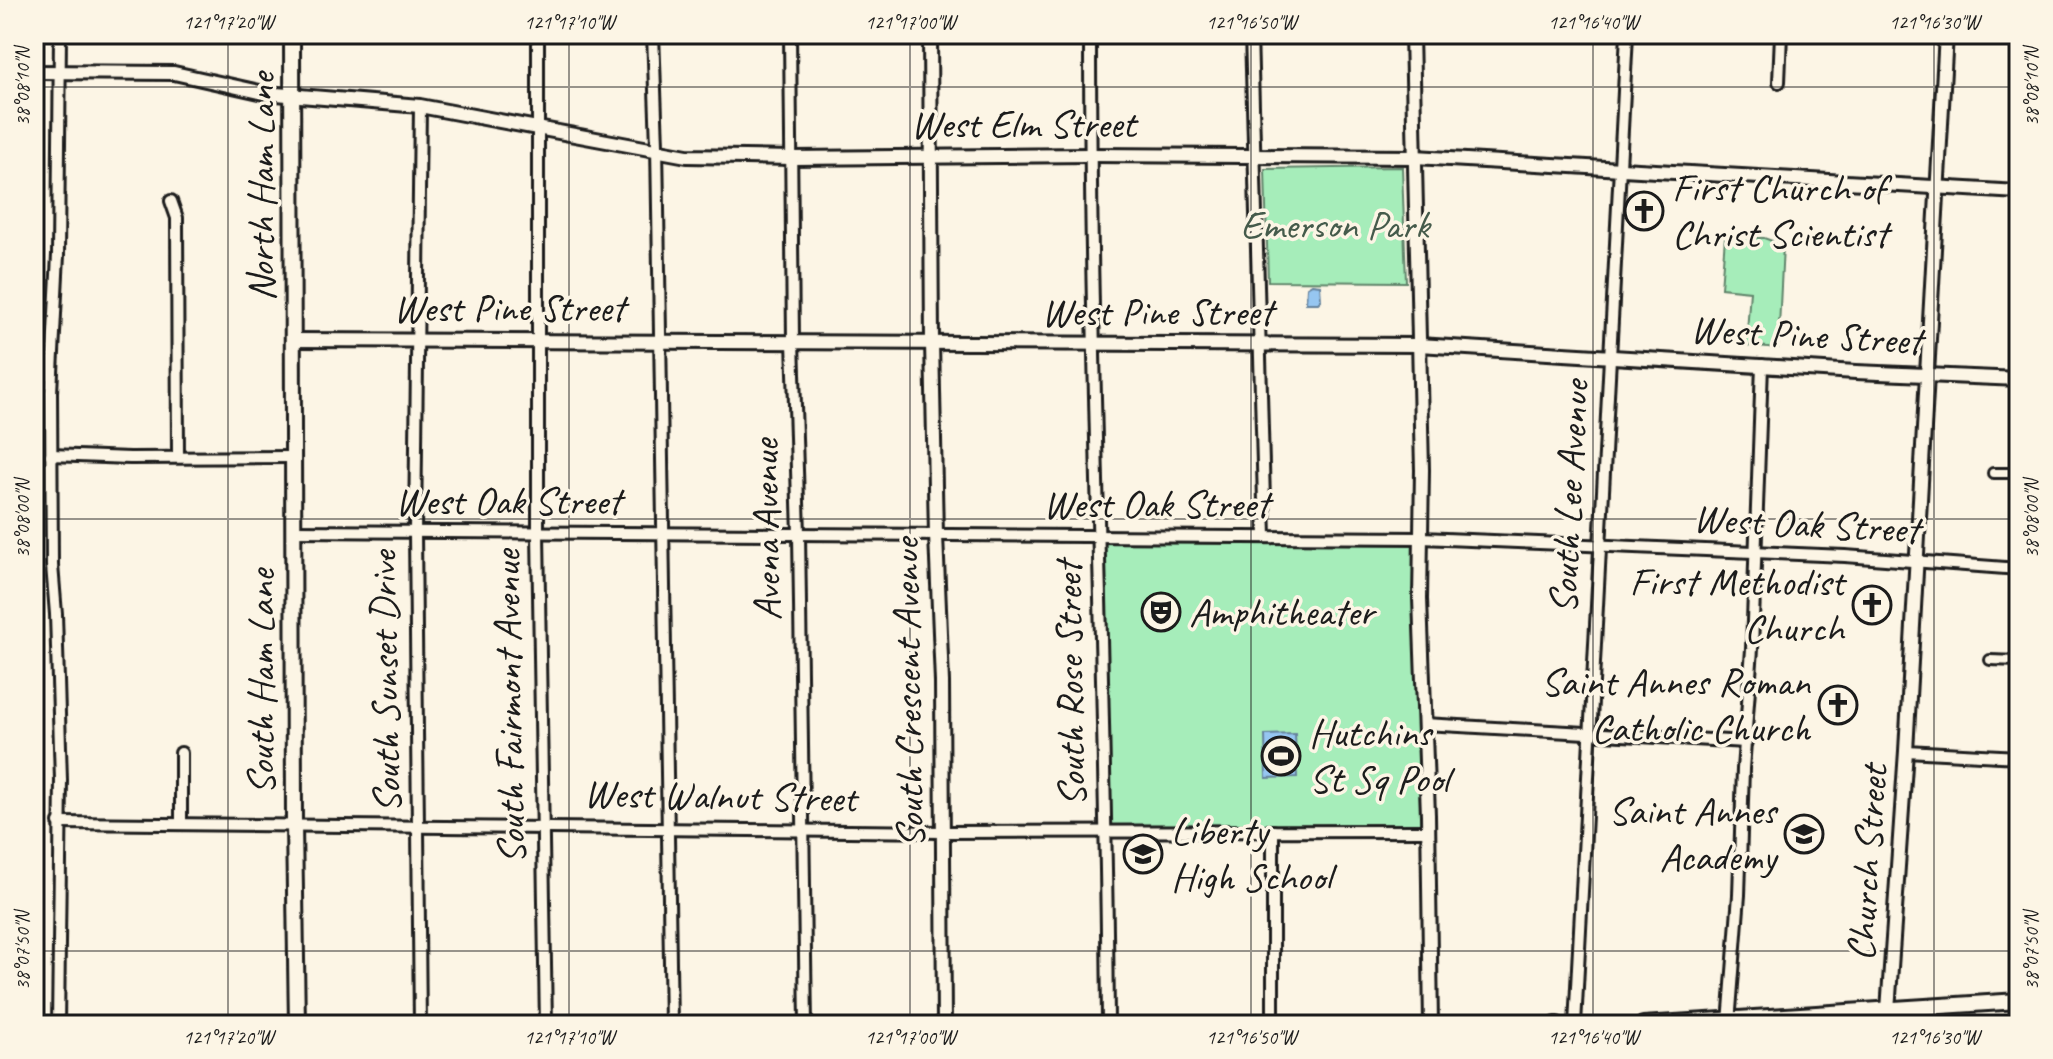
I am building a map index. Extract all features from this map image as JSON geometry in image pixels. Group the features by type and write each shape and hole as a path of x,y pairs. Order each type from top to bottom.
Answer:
{"main road":[{"name":"North Ham Lane","path":"292,34 293,340"},
{"name":"South Ham Lane","path":"293,340 297,1025"},
{"path":"1643,1025 1888,1017 2019,1001"}],"street":[{"path":"58,1025 61,780 51,455 60,34"},
{"name":"South Fairmont Avenue","path":"538,34 538,533 546,1025"},
{"path":"653,34 671,1025"},
{"name":"Avena Avenue","path":"790,34 806,1025"},
{"name":"South Crescent Avenue","path":"930,34 932,342 942,682 944,1025"},
{"name":"South Rose Street","path":"1090,34 1091,240 1108,1025"},
{"path":"1251,34 1265,537"},
{"path":"1412,34 1422,538 1420,599 1429,831 1431,1025"},
{"name":"South Lee Avenue","path":"1575,1025 1627,34"},
{"path":"1779,82 1781,34"},
{"name":"Church Street","path":"1888,1017 1946,34"},
{"name":"West Elm Street","path":"34,72 174,73 264,93 420,106 657,152 726,158 1091,155 1415,157 2019,192"},
{"name":"South Sunset Drive","path":"420,106 415,533 420,1025"},
{"path":"171,201 177,218 178,457"},
{"name":"West Pine Street","path":"293,340 1419,345 2019,379"},
{"path":"1729,1022 1739,895 1762,365"},
{"path":"51,455 293,457"},
{"path":"1993,473 2019,473"},
{"name":"West Oak Street","path":"293,531 1422,538 1845,556 2019,569"},
{"path":"1990,660 2019,661"},
{"path":"1424,724 1746,742"},
{"path":"1906,751 2019,757"},
{"path":"181,753 181,824"},
{"name":"West Walnut Street","path":"59,823 944,832 1429,831"},
{"path":"1273,831 1273,1025"}],"green space":[{"name":"Emerson Park","path":"1402,167 1406,282 1268,281 1265,169"},
{"path":"1725,237 1764,238 1783,245 1778,348 1746,345 1750,291 1721,288"},
{"path":"1099,537 1422,538 1429,831 1106,830"}],"water":[{"path":"1320,285 1321,300 1306,303 1307,287"},
{"name":"Hutchins St Sq Pool","path":"1295,734 1297,777 1266,778 1265,735"}],"place":[{"name":"First Church of Christ Scientist","path":"1644,211"},
{"name":"First Methodist Church","path":"1872,605"},
{"name":"Amphitheater","path":"1161,612"},
{"name":"Saint Annes Roman Catholic Church","path":"1838,705"},
{"name":"Hutchins St Sq Pool","path":"1281,756"},
{"name":"Saint Annes Academy","path":"1804,834"},
{"name":"Liberty High School","path":"1143,854"}]}
